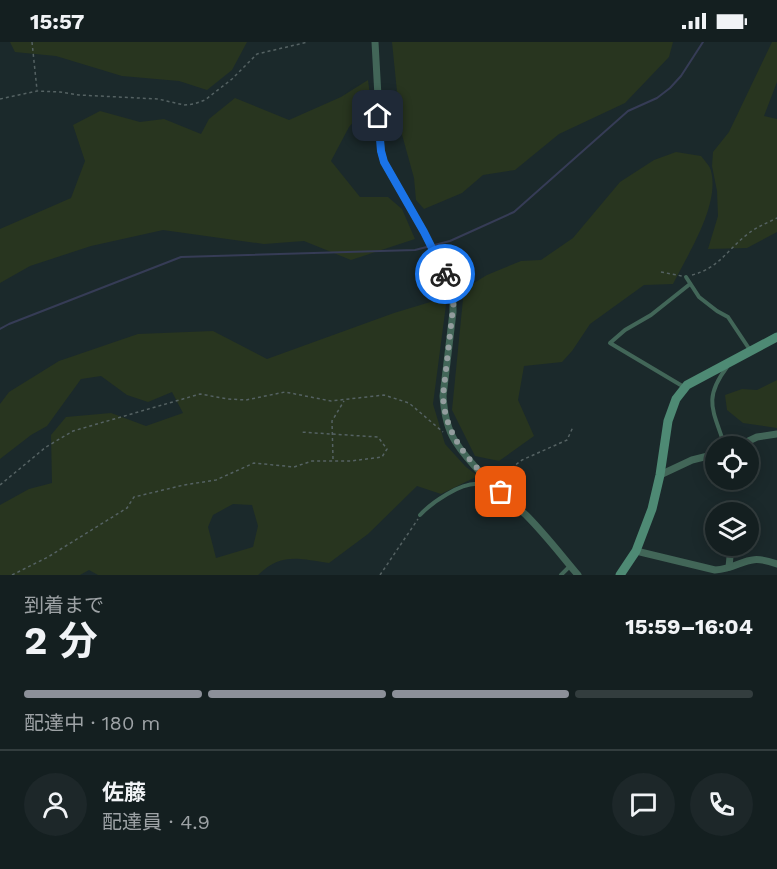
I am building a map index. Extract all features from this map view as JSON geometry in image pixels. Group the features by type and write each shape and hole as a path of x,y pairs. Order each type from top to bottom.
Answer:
{"street":[{"path":"375,42 381,151 384,162 424,232 453,291 453,312 443,396 443,409 453,439 501,492 548,538 578,575"},
{"path":"620,575 636,551 652,509 671,411 676,399 685,387 777,337"},
{"path":"759,437 777,434"},
{"path":"660,475 692,460 705,457"},
{"path":"636,551 715,570 727,570 742,561 757,558 777,564"}],"lane":[{"path":"686,277 699,297 728,317 751,350"},
{"path":"685,387 610,343 625,330 651,315 690,284"},
{"path":"721,436 711,401 713,389 733,360"},
{"path":"420,515 438,499 468,485 477,484 501,492"},
{"path":"561,575 570,566"}],"path":[{"path":"32,42 37,91"},
{"path":"0,99 37,91 112,98 158,99 184,105 194,104 205,100 232,79 257,54 308,42"},
{"path":"661,272 686,277 707,271 754,229 777,218"},
{"path":"0,485 46,447 73,431 200,394 228,399 246,399 285,392 331,401 384,395 409,403 453,439"},
{"path":"333,461 332,421 345,400"},
{"path":"493,483 522,460 567,440 573,427"},
{"path":"12,575 127,508 134,497 216,480 254,463 294,467 312,460 382,458 387,449 378,437 300,432"},
{"path":"380,575 420,515"}],"green space":[{"path":"10,42 247,42 232,70 207,90 179,81 122,76 56,56 15,52"},
{"path":"392,42 673,42 669,57 625,103 559,134 515,170 483,175 462,193 424,209 416,200 414,178 401,131"},
{"path":"772,42 777,42 777,82 764,116 777,119 777,232 747,248 708,249 718,216 717,191 712,166 713,152 729,132"},
{"path":"368,80 371,103 349,127 331,161 360,197 388,197 402,209 415,239 351,260 304,241 264,244 163,230 91,246 30,266 0,283 0,229 71,198 85,161 73,125 100,111 140,122 164,119 201,134 209,119 235,98 289,120 341,97"},
{"path":"676,152 701,156 710,169 713,184 707,214 701,229 673,284 644,285 590,324 562,362 524,366 518,400 534,436 499,461 475,456 452,410 464,289 487,275 521,261 541,260 573,238 620,182 654,160"},
{"path":"447,297 433,404 445,444 466,467 478,476 441,494 417,486 368,534 329,563 300,559 283,560 258,575 98,575 89,570 80,575 0,575 0,505 29,489 52,483 51,435 66,417 111,413 146,426 183,413 172,392 148,402 127,395 101,376 81,379 47,426 31,435 0,459 0,404 9,392 59,361 138,334 213,331 267,359 394,313","holes":["233,504 252,505 258,526 253,547 216,558 208,527 213,515"]},
{"path":"777,380 777,428 743,423 727,410 725,395 742,389 757,390"}],"waterway":[{"path":"0,329 181,257 415,250 450,241 514,212 628,111 657,98 670,88 681,76 703,42"}],"way so far":[{"path":"445,274 450,282 454,299 443,409 453,439 501,492"}],"route":[{"path":"378,116 384,162 445,274"}]}
